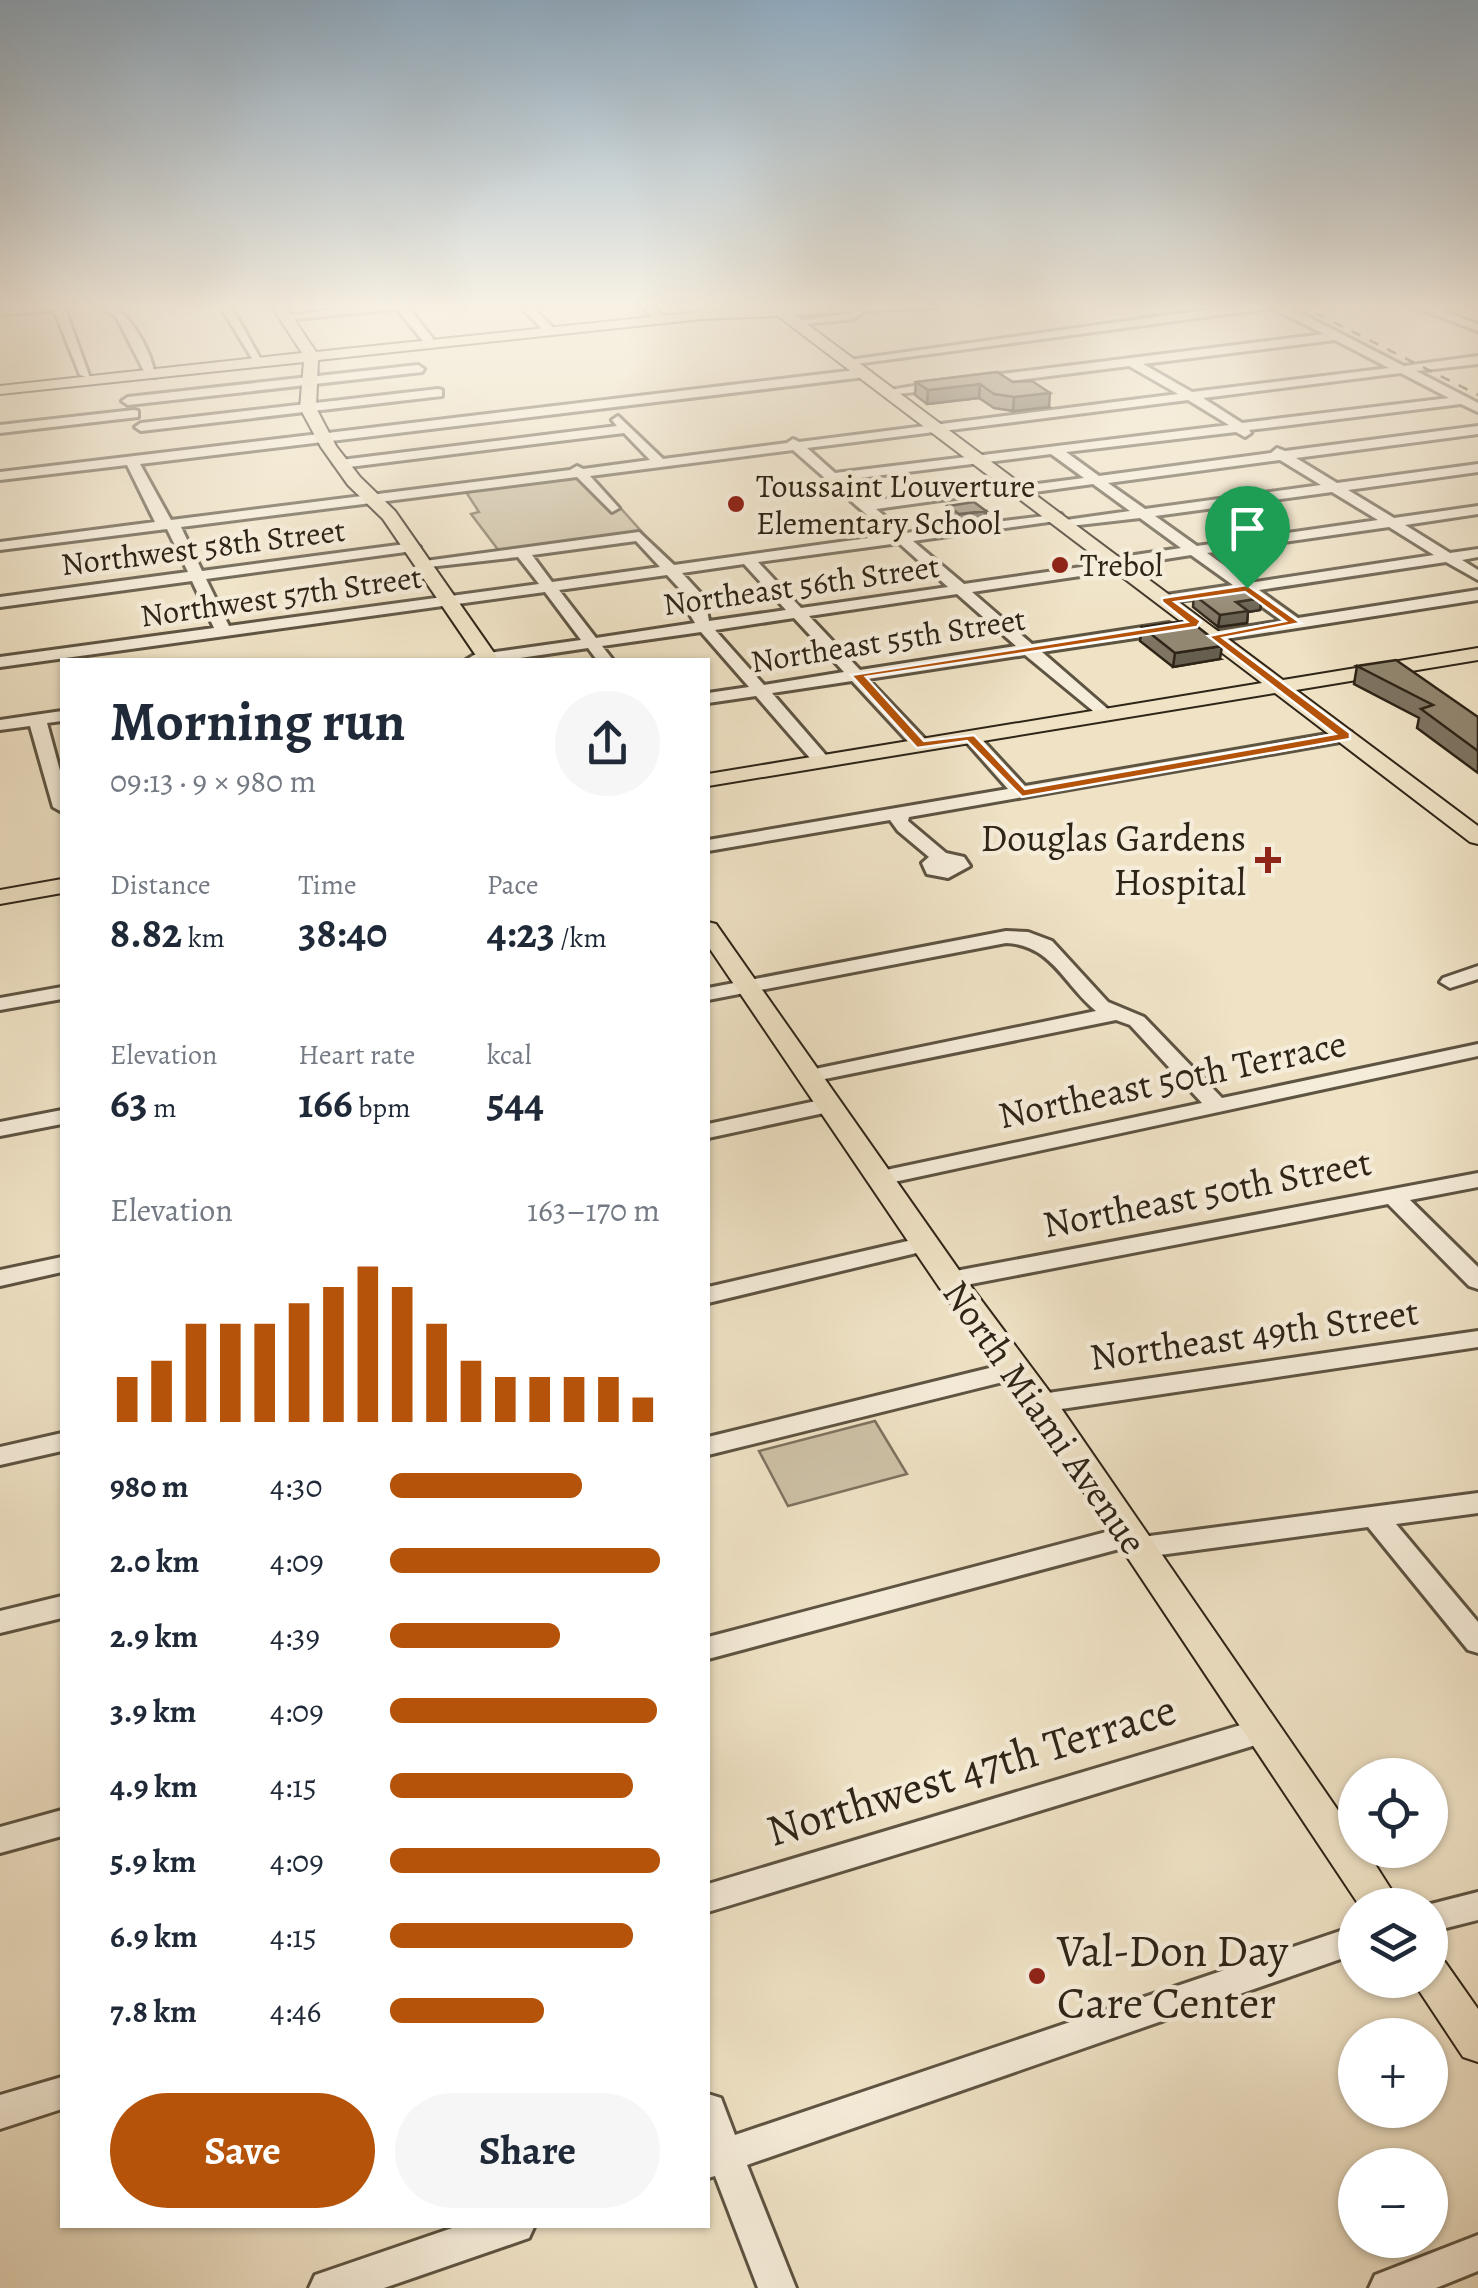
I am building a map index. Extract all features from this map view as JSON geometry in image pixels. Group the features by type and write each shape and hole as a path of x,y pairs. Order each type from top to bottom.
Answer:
{"main road":[{"path":"309,411 341,464 413,547 483,658"},
{"path":"915,411 1478,837"},
{"path":"710,780 1478,654"},
{"path":"0,897 60,886"},
{"name":"North Miami Avenue","path":"710,933 1040,1403 1370,1888"},
{"path":"1446,1998 1478,2043"}],"street":[{"path":"133,411 154,458"},
{"path":"0,429 151,411"},
{"path":"134,414 228,411"},
{"path":"454,411 461,419"},
{"path":"0,476 532,411"},
{"path":"608,411 659,462"},
{"path":"0,544 1073,411"},
{"path":"1214,411 1252,437"},
{"path":"832,477 1377,411"},
{"path":"341,464 626,429"},
{"path":"865,506 1478,430"},
{"path":"795,445 1104,716"},
{"path":"1267,446 1478,576"},
{"path":"1054,450 1295,623"},
{"path":"132,461 200,575 224,632"},
{"name":"Northwest 57th Street","path":"0,662 899,537 1143,514 1478,468"},
{"path":"579,472 612,508"},
{"name":"Northeast 56th Street","path":"491,658 1478,510"},
{"path":"425,565 639,536 697,598 697,613 704,626 822,761"},
{"name":"Northwest 58th Street","path":"0,602 413,547"},
{"path":"522,552 603,658"},
{"path":"1166,600 1478,552"},
{"path":"747,559 921,745"},
{"name":"Northeast 55th Street","path":"710,698 1027,649 1295,623 1478,595"},
{"path":"0,724 60,716"},
{"path":"37,720 60,800"},
{"path":"710,846 1345,736"},
{"path":"970,737 1022,793"},
{"path":"901,813 899,822 918,842 934,851"},
{"path":"710,994 1006,937 1028,938 1045,944 1101,1006 1137,1021 1216,1105"},
{"path":"1478,972 1450,982 1478,986"},
{"path":"0,1004 60,993"},
{"path":"810,1076 1119,1013"},
{"name":"Northeast 50th Terrace","path":"880,1178 1478,1050"},
{"path":"710,1131 830,1105"},
{"path":"0,1130 60,1118"},
{"name":"Northeast 50th Street","path":"950,1280 1478,1180"},
{"path":"1392,1195 1478,1280"},
{"path":"710,1294 925,1244"},
{"path":"0,1278 60,1265"},
{"name":"Northeast 49th Street","path":"1040,1403 1478,1338"},
{"path":"710,1446 1014,1370"},
{"path":"0,1456 60,1442"},
{"path":"710,1648 1133,1542 1478,1503"},
{"path":"1375,1516 1478,1642"},
{"path":"0,1622 60,1607"},
{"name":"Northwest 47th Terrace","path":"710,1897 1261,1731"},
{"path":"0,1840 60,1824"},
{"path":"1448,1914 1478,1906"},
{"path":"716,2158 1338,1946"},
{"path":"0,2112 60,2094"},
{"path":"710,2122 716,2158 777,2288"},
{"path":"328,2288 507,2228"},
{"path":"1388,2288 1478,2254"}],"shaded area":[{"path":"592,476 642,532 499,551 471,514 479,512 466,492"},
{"path":"875,1421 907,1474 788,1506 759,1451"}],"building":[{"path":"974,502 986,511 959,514 948,506"},
{"path":"1246,587 1262,598 1236,602 1248,611 1220,615 1194,595"},
{"path":"1189,620 1222,646 1175,653 1142,627"},
{"path":"1396,660 1478,717 1478,751 1421,709 1433,705 1357,666"}],"place":[{"name":"Toussaint L'ouverture Elementary School","path":"736,504"},
{"name":"Trebol","path":"1060,565"},
{"name":"Douglas Gardens Hospital","path":"1268,860"},
{"name":"Val-Don Day Care Center","path":"1037,1976"}],"route":[{"path":"1247,588 1295,623 1213,636 1345,736 1022,793 970,737 921,745 857,675 1197,624 1166,600 1247,588"}]}
